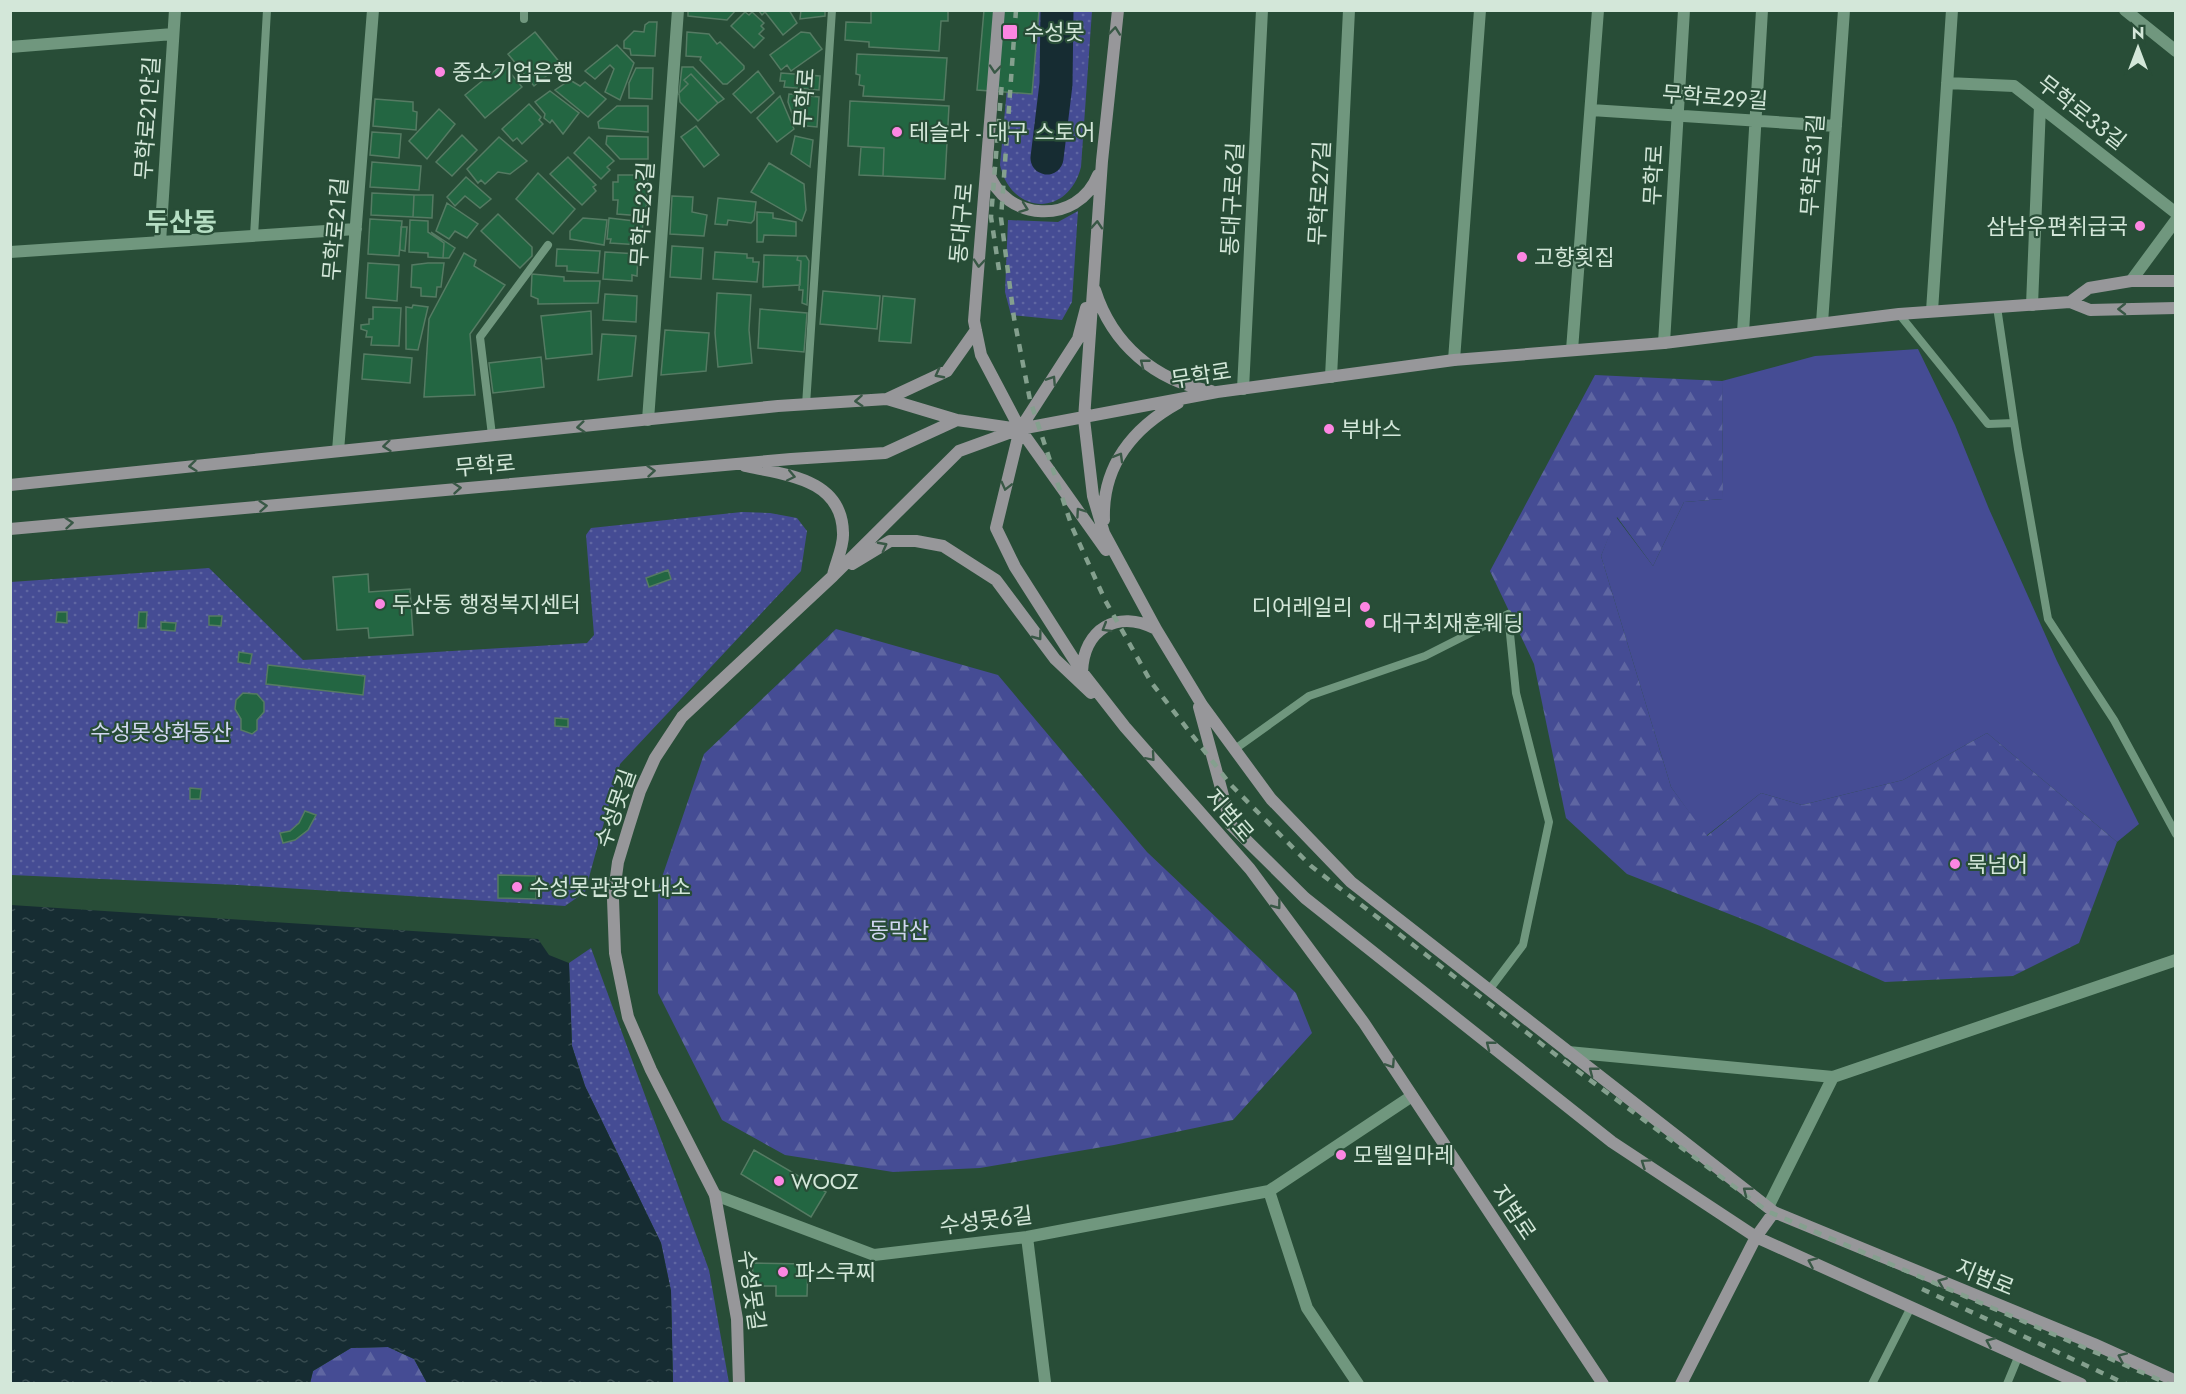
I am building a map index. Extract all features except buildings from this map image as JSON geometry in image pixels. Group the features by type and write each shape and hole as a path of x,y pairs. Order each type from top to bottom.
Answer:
{"main road":[{"name":"동대구로","path":"999,10 974,321 981,355 1020,429"},
{"path":"1020,429 1078,339 1092,283 1118,10"},
{"path":"987,167 992,182 1008,201 1030,211 1046,212 1062,210 1083,197 1097,178 1102,161"},
{"name":"무학로","path":"2070,302 2089,288 2131,281 2175,281"},
{"path":"1092,283 1107,321 1132,353 1171,380 1217,392"},
{"name":"지범로","path":"1092,283 1084,419 1093,496 1104,533 1156,629 1196,696 1271,799 1351,882 1771,1210 2094,1344 2175,1381"},
{"name":"무학로","path":"10,485 492,435 887,399 957,420 1020,429 1084,419 1217,392 1454,360 1665,343 1932,311 2070,302 2090,310 2175,308"},
{"path":"887,399 947,371 976,330"},
{"path":"1104,533 1107,487 1126,445 1153,417 1186,398"},
{"name":"무학로","path":"10,529 734,464 885,453 957,420"},
{"name":"지범로","path":"1020,429 1138,594"},
{"name":"지범로","path":"1020,429 996,528 1014,567 1082,672 1125,727 1250,869 1364,1023 1603,1383"},
{"name":"수성못길","path":"739,1383 737,1319 715,1195 651,1070 628,1017 615,953 613,898 618,862 640,791 656,758 682,717 833,576 959,451 1020,429"},
{"path":"734,464 805,479 827,491 838,510 843,535 833,576"},
{"path":"833,576 890,541 943,546 996,580 1055,659 1125,727"},
{"path":"1082,672 1087,646 1094,635 1105,627 1131,620 1156,629"},
{"path":"1196,696 1231,825 1305,898 1612,1142 1756,1238 2081,1383"},
{"path":"1681,1383 1771,1210"}],"street":[{"name":"무학로21안길","path":"160,242 175,10"},
{"name":"무학로21길","path":"338,451 373,10"},
{"name":"무학로23길","path":"648,420 678,10"},
{"name":"동대구로6길","path":"1243,389 1262,10"},
{"name":"무학로27길","path":"1331,377 1349,10"},
{"path":"1454,360 1480,10"},
{"path":"1572,350 1598,10"},
{"name":"무학로","path":"1665,343 1684,10"},
{"path":"1743,333 1762,10"},
{"name":"무학로31길","path":"1822,323 1844,10"},
{"path":"1932,311 1952,10"},
{"path":"2125,10 2175,51"},
{"path":"10,47 173,34"},
{"name":"무학로33길","path":"1947,83 2014,86 2175,213"},
{"path":"2032,305 2040,106"},
{"name":"무학로29길","path":"1591,110 1836,126"},
{"path":"2131,281 2175,220"},
{"path":"10,252 356,229"},
{"path":"1568,1052 1833,1077 2172,965"},
{"path":"1771,1210 1833,1077"},
{"name":"수성못6길","path":"715,1195 873,1255 1027,1237 1269,1191 1412,1096"},
{"path":"1269,1191 1307,1308 1358,1383"},
{"path":"1027,1237 1046,1383"}],"lane":[{"path":"254,236 267,10"},
{"name":"무학로","path":"806,405 832,10"},
{"name":"무학로","path":"492,435 480,337 548,245"},
{"path":"1997,307 2014,423 2048,619 2114,720 2175,834"},
{"path":"1899,314 1988,424 2014,423"},
{"path":"1234,749 1309,696 1425,656 1508,614 1516,693 1549,822 1523,945 1489,990"},
{"path":"1872,1383 1911,1306"},
{"path":"2007,1383 2019,1355"}],"green space":[{"path":"1014,11 1092,11 1081,167 1074,184 1064,195 1053,202 1040,204 1027,201 1015,194 1006,182 1000,165"},
{"path":"1078,211 1072,302 1062,320 1011,315 1005,292 1008,220 1058,222"},
{"path":"1918,349 1955,425 1989,509 2057,661 2139,824 2117,842 1987,733 1903,780 1802,805 1761,793 1706,836 1671,787 1601,556 1616,517 1653,566 1684,502 1723,499 1722,381 1815,356"},
{"path":"1595,375 1722,381 1723,499 1684,502 1653,566 1617,517 1601,556 1671,787 1707,836 1761,793 1802,805 1903,780 1987,733 2117,842 2079,943 2013,976 1885,982 1760,926 1627,874 1566,818 1534,664 1490,571"},
{"name":"수성못상화동산","path":"742,512 770,513 797,518 807,531 801,571 620,764 585,892 565,906 238,885 11,875 11,582 209,568 303,660 587,643 594,635 586,535 591,528"},
{"name":"동막산","path":"836,629 998,675 1147,852 1296,993 1312,1033 1233,1120 1114,1145 980,1168 893,1172 785,1155 722,1120 658,993 658,889 704,754"},
{"path":"591,948 709,1270 729,1383 673,1383 671,1291 661,1243 585,1086 572,1046 569,963"},
{"path":"388,1347 414,1359 427,1383 310,1384 313,1371 351,1348"}],"water":[{"path":"11,905 538,939 549,955 569,963 572,1046 585,1086 661,1243 671,1291 673,1383 427,1383 414,1359 388,1347 351,1348 313,1371 310,1383 11,1383"}],"waterway":[{"path":"1047,158 1056,84 1057,10"}],"railway":[{"path":"1016,10 1001,218 1014,318 1030,400 1072,527 1105,600 1151,682 1230,784 1311,866 1548,1049 1767,1211 2169,1384"},
{"path":"999,270 991,217 1002,82"},
{"path":"1922,1289 2126,1384"}],"place":[{"name":"수성못","path":"1010,32"},
{"name":"중소기업은행","path":"440,72"},
{"name":"테슬라 - 대구 스토어","path":"897,132"},
{"name":"삼남우편취급국","path":"2140,226"},
{"name":"고향횟집","path":"1522,257"},
{"name":"부바스","path":"1329,429"},
{"name":"두산동 행정복지센터","path":"380,604"},
{"name":"디어레일리","path":"1365,607"},
{"name":"대구최재훈웨딩","path":"1370,623"},
{"name":"묵넘어","path":"1955,864"},
{"name":"수성못관광안내소","path":"517,887"},
{"name":"모텔일마레","path":"1341,1155"},
{"name":"WOOZ","path":"779,1181"},
{"name":"파스쿠찌","path":"783,1272"}],"district":[{"name":"두산동","path":"181,222"}]}
